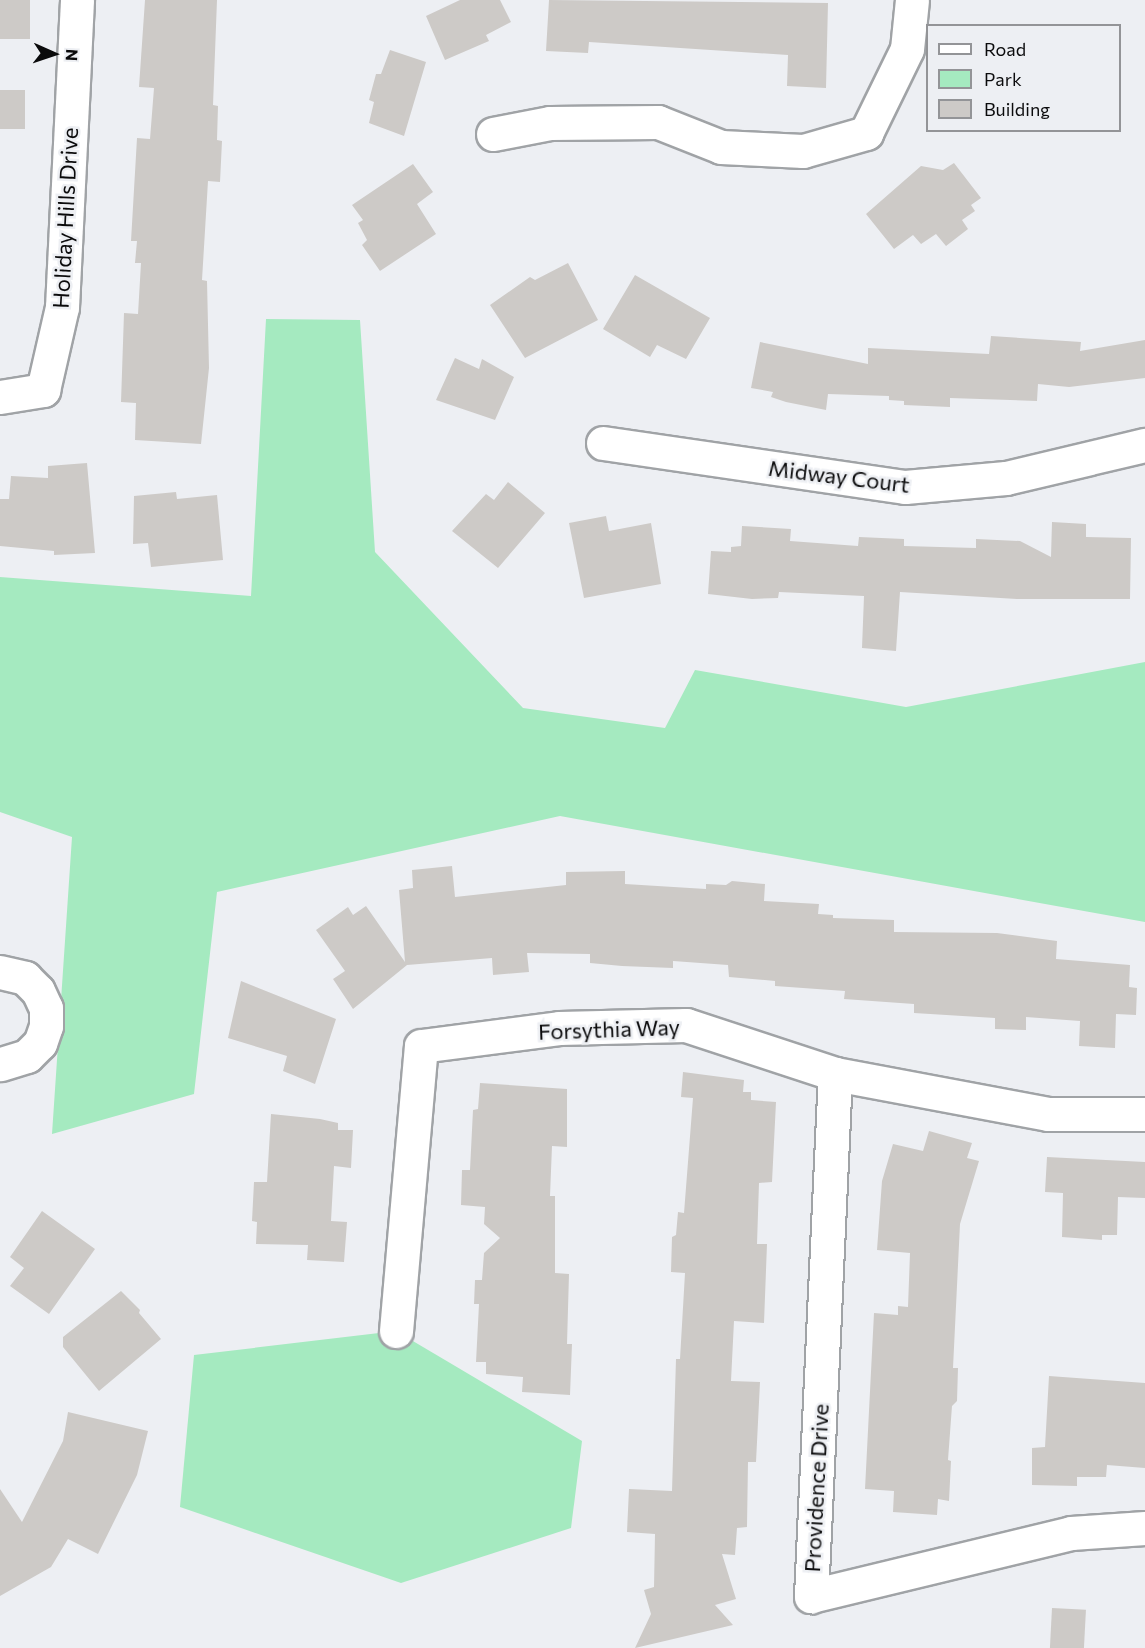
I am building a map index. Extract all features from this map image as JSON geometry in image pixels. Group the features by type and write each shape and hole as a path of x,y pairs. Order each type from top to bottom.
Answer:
{"street":[{"name":"Holiday Hills Drive","path":"0,397 43,390 62,307 77,0"},
{"path":"493,134 550,123 658,122 721,147 803,151 866,133 907,49 912,0"},
{"name":"Midway Court","path":"603,443 905,487 1006,478 1145,445"},
{"path":"0,972 25,978 38,991 46,1008 46,1026 39,1043 27,1056 0,1064"},
{"name":"Forsythia Way","path":"396,1330 421,1046 559,1028 686,1025 835,1074 1048,1114 1145,1114"},
{"name":"Providence Drive","path":"835,1074 811,1596 1071,1533 1145,1528"}],"green space":[{"path":"266,319 360,320 375,552 523,708 665,728 695,670 906,707 1145,662 1145,922 560,816 217,892 194,1094 52,1134 72,837 0,812 0,577 251,596"},
{"path":"396,1331 582,1441 571,1528 401,1583 180,1507 194,1355"}],"building":[{"path":"0,0 30,0 30,39 0,39"},
{"path":"145,0 217,0 213,105 218,106 217,140 222,141 220,182 208,181 202,280 207,281 209,368 201,444 135,440 136,403 121,402 124,313 138,314 141,263 135,263 137,241 131,241 137,138 150,139 154,88 139,87"},
{"path":"460,0 500,0 511,22 486,35 489,41 445,60 426,16"},
{"path":"549,0 828,3 826,88 787,86 788,55 589,42 588,53 546,51"},
{"path":"390,50 426,62 404,136 369,123 374,102 369,100 376,74 381,74"},
{"path":"0,90 25,90 25,129 0,129"},
{"path":"954,163 981,198 971,205 975,211 962,220 968,229 946,246 936,234 921,244 913,235 894,249 866,214 921,166 943,170"},
{"path":"413,164 433,192 417,204 436,234 380,271 362,245 367,240 358,223 363,220 352,205"},
{"path":"568,263 598,320 525,358 490,305 530,277 535,280"},
{"path":"635,275 710,318 686,359 657,345 650,357 603,329"},
{"path":"991,336 1081,342 1080,351 1145,340 1145,378 1069,387 1038,384 1037,401 950,398 950,407 904,405 904,401 889,400 889,396 828,394 826,410 786,402 771,397 773,392 751,388 760,342 868,364 868,348 989,354"},
{"path":"455,358 479,369 482,359 514,377 495,420 436,400"},
{"path":"87,463 95,553 54,555 54,551 0,546 0,499 9,499 11,476 48,478 48,466"},
{"path":"508,482 545,513 498,568 452,531 486,494 494,500"},
{"path":"176,492 177,499 217,495 223,560 151,567 148,543 133,544 134,496"},
{"path":"606,516 609,531 651,523 661,584 584,598 569,523"},
{"path":"1052,522 1086,524 1086,537 1131,538 1130,599 1017,599 900,592 896,651 862,648 864,596 779,592 778,598 752,599 708,594 711,551 731,552 731,547 741,546 742,526 791,529 790,541 858,546 859,537 904,539 904,546 976,548 976,539 1020,541 1051,557"},
{"path":"452,866 455,897 566,885 566,872 625,871 625,884 706,889 706,884 726,885 732,881 765,884 764,901 819,904 818,914 833,915 833,918 894,920 894,932 997,933 1057,941 1056,959 1130,965 1129,987 1137,988 1136,1015 1116,1014 1115,1048 1079,1046 1080,1021 1026,1017 1026,1030 995,1029 995,1018 914,1013 914,1004 844,999 845,991 775,986 775,981 729,977 728,965 673,961 673,968 622,966 590,963 590,954 527,953 529,972 493,975 492,958 407,965 353,1009 333,979 345,971 316,930 348,907 353,915 366,906 405,962 399,890 413,888 412,870"},
{"path":"241,981 336,1019 315,1084 283,1071 287,1056 228,1038"},
{"path":"683,1072 744,1080 743,1092 751,1092 751,1100 776,1102 772,1182 759,1183 757,1244 767,1244 764,1323 734,1321 731,1381 760,1382 756,1462 748,1462 747,1527 737,1528 735,1555 722,1554 736,1599 715,1605 733,1625 635,1648 651,1614 644,1590 654,1587 655,1534 627,1532 629,1489 672,1491 676,1359 680,1359 685,1273 671,1272 672,1237 676,1235 678,1212 684,1213 693,1098 681,1097"},
{"path":"480,1083 567,1089 567,1147 552,1146 550,1196 555,1196 555,1273 569,1274 567,1344 572,1344 570,1395 522,1392 523,1377 486,1374 486,1362 476,1362 479,1304 474,1304 475,1280 482,1280 484,1253 500,1238 484,1224 485,1207 461,1205 462,1170 470,1170 473,1110 478,1109"},
{"path":"271,1114 320,1119 338,1123 338,1130 353,1130 351,1168 334,1166 331,1221 347,1222 344,1262 307,1260 308,1245 256,1244 257,1222 252,1221 254,1182 267,1182"},
{"path":"929,1131 972,1143 967,1158 979,1161 960,1224 953,1368 958,1368 957,1401 952,1406 948,1460 951,1461 949,1501 938,1499 937,1515 893,1512 894,1491 865,1489 874,1313 898,1315 898,1306 908,1307 910,1253 877,1250 882,1181 893,1144 923,1151"},
{"path":"1047,1157 1145,1162 1145,1198 1118,1197 1117,1235 1102,1235 1102,1240 1062,1237 1063,1193 1045,1192"},
{"path":"42,1211 95,1249 49,1314 10,1286 24,1268 10,1257"},
{"path":"121,1291 140,1310 139,1313 161,1339 99,1391 63,1347 63,1337"},
{"path":"1049,1376 1145,1383 1145,1468 1107,1465 1106,1477 1077,1477 1077,1486 1032,1485 1032,1448 1045,1447"},
{"path":"68,1412 148,1431 137,1475 98,1554 68,1539 51,1567 0,1596 0,1489 22,1522 63,1441"},
{"path":"1052,1608 1086,1610 1084,1648 1050,1648"}]}
